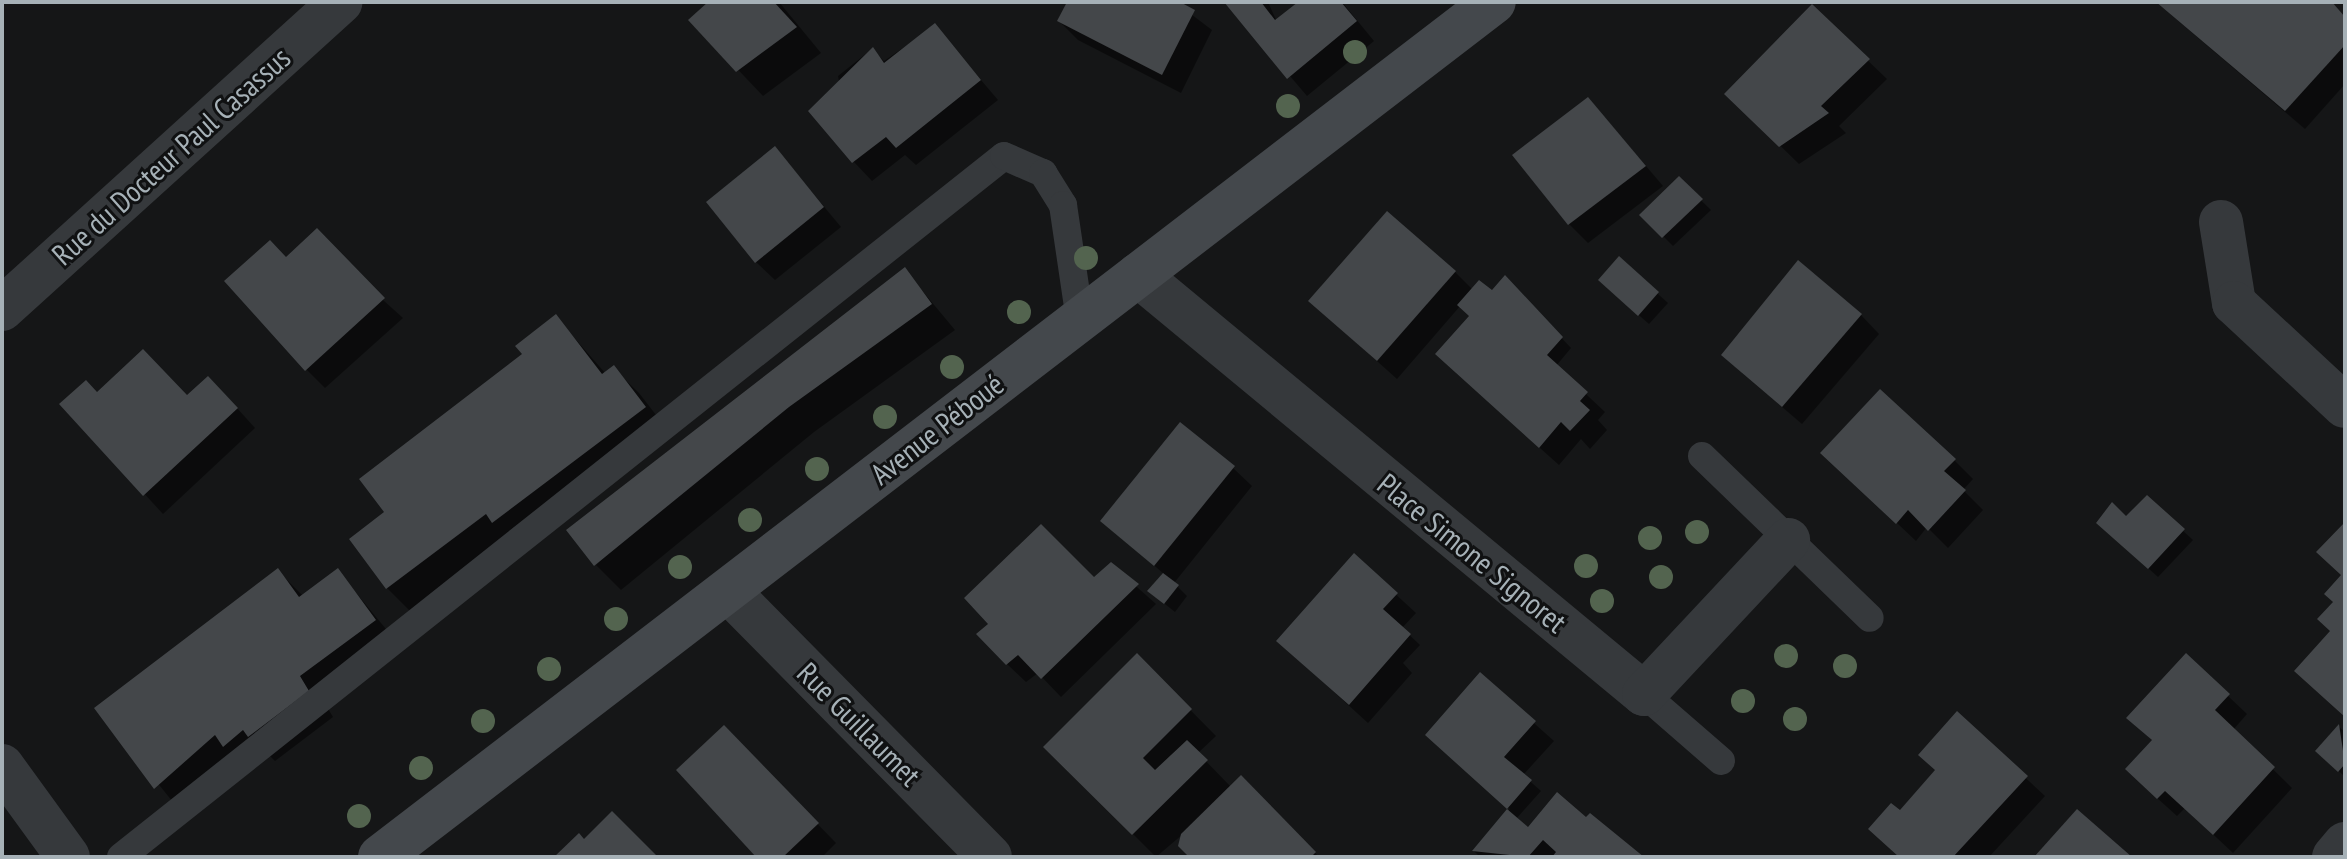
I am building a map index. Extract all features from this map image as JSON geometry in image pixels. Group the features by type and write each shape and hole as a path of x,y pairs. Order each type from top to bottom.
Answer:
{"street":[{"name":"Rue du Docteur Paul Casassus","path":"2,309 340,2"},
{"name":"Avenue Péboué","path":"380,857 1494,2"},
{"path":"2221,222 2234,303 2345,406"},
{"name":"Place Simone Signoret","path":"1138,275 1644,694"},
{"path":"1644,694 1788,540"},
{"name":"Rue Guillaumet","path":"728,591 990,857"},
{"path":"2,766 68,857"},
{"path":"2334,857 2345,844"}],"lane":[{"path":"121,857 1004,156 1043,173 1063,205 1080,320"},
{"path":"1702,456 1870,618"},
{"path":"1644,694 1721,761"}],"building":[{"path":"708,2 774,2 797,27 736,72 688,20"},
{"path":"1067,2 1180,2 1195,10 1162,75 1057,21"},
{"path":"1224,2 1261,2 1275,20 1298,2 1341,2 1357,21 1287,79"},
{"path":"2156,2 2332,2 2345,17 2345,45 2285,111"},
{"path":"1812,4 1870,59 1821,106 1829,113 1779,147 1724,94"},
{"path":"935,23 981,80 896,148 886,137 852,163 808,111 873,47 884,63"},
{"path":"1588,97 1646,166 1568,225 1512,155"},
{"path":"775,146 824,207 755,263 706,202"},
{"path":"1679,176 1703,199 1662,238 1639,215"},
{"path":"1387,211 1456,271 1377,361 1308,301"},
{"path":"317,228 385,298 305,371 224,281 270,240 286,257"},
{"path":"1619,256 1659,292 1638,316 1598,280"},
{"path":"1798,260 1862,314 1782,407 1721,355"},
{"path":"905,267 932,304 789,407 594,566 566,530"},
{"path":"1505,275 1563,337 1547,355 1588,392 1580,401 1590,410 1570,431 1561,422 1539,448 1435,354 1469,316 1457,305 1479,280 1492,290"},
{"path":"556,314 602,374 614,365 646,407 492,523 486,514 386,589 349,539 384,512 359,479 522,354 515,346"},
{"path":"143,349 187,395 208,376 238,408 143,496 59,404 86,380 97,392"},
{"path":"1880,389 1956,459 1944,471 1966,490 1928,531 1908,510 1896,524 1820,453"},
{"path":"1180,422 1235,466 1154,566 1100,521"},
{"path":"2147,495 2185,529 2148,569 2096,523 2112,502 2126,516"},
{"path":"2345,522 2345,717 2294,671 2330,631 2317,619 2333,602 2324,594 2341,575 2316,552"},
{"path":"1041,524 1094,577 1111,562 1139,584 1041,679 1018,655 1006,665 976,634 988,624 964,598"},
{"path":"1354,553 1398,593 1383,609 1411,634 1349,705 1276,641"},
{"path":"278,568 299,597 338,568 376,620 300,676 309,691 248,737 243,730 223,747 215,735 154,789 94,708"},
{"path":"1163,573 1179,585 1164,604 1147,591"},
{"path":"1137,653 1192,709 1143,758 1155,770 1187,740 1208,760 1132,835 1043,747"},
{"path":"2186,653 2230,694 2215,710 2275,767 2213,835 2165,791 2157,799 2125,769 2152,740 2126,718"},
{"path":"1480,672 1536,721 1504,757 1532,780 1507,809 1425,735"},
{"path":"1957,711 2028,776 1953,857 1899,857 1868,829 1891,803 1900,810 1935,770 1918,755"},
{"path":"2339,724 2345,764 2338,772 2315,751"},
{"path":"724,725 819,823 783,857 756,857 676,770"},
{"path":"1241,775 1316,852 1311,857 1189,857 1178,846 1181,834"},
{"path":"1557,792 1586,817 1590,813 1644,857 1552,857 1556,852 1543,840 1528,857 1472,851 1507,809 1528,827"},
{"path":"2077,809 2132,857 2034,857"},
{"path":"612,811 658,857 554,857 579,833 584,839"}]}
